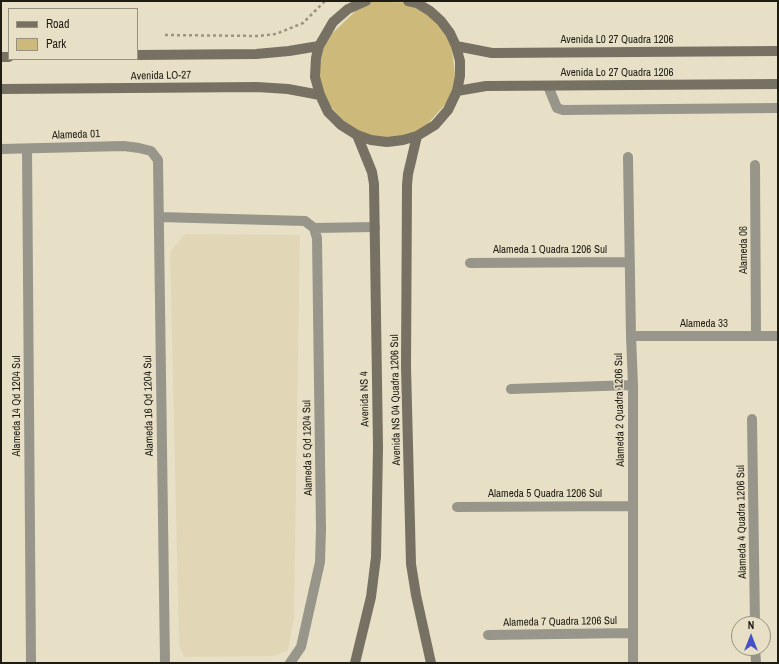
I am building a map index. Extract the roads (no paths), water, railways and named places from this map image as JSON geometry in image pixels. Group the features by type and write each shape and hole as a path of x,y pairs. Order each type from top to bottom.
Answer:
{"main road":[{"path":"366,1 348,9 333,22 319,46 316,58 315,77 320,95 328,112 341,125 357,135 371,140 387,142 417,136 435,125 448,110 457,91 460,76 460,61 456,46 450,33 441,21 430,11 413,2"},
{"name":"Avenida LO-27","path":"138,55 256,54 319,46"},
{"name":"Avenida L0 27 Quadra 1206","path":"456,46 492,53 778,51"},
{"name":"Avenida Lo 27 Quadra 1206","path":"457,91 486,86 778,84"},
{"name":"Avenida LO-27","path":"1,90 257,87 288,89 320,95"},
{"name":"Avenida NS 4","path":"355,663 371,597 376,557 378,447 374,184 372,172 357,135"},
{"name":"Avenida NS 04 Quadra 1206 Sul","path":"417,136 408,174 407,185 406,367 410,548 416,595 431,663"}],"street":[{"path":"548,86 558,108 563,110 778,108"},
{"name":"Alameda 01","path":"1,149 124,146 152,151"},
{"name":"Alameda 14 Qd 1204 Sul","path":"28,149 30,663"},
{"name":"Alameda 16 Qd 1204 Sul","path":"152,151 158,160 165,663"},
{"name":"Alameda 2 Quadra 1206 Sul","path":"628,157 633,385 633,663"},
{"name":"Alameda 06","path":"755,165 756,336"},
{"path":"159,217 305,221 314,228 375,227"},
{"name":"Alameda 5 Qd 1204 Sul","path":"290,663 301,647 320,562 321,529 317,238 314,228"},
{"name":"Alameda 1 Quadra 1206 Sul","path":"470,263 630,262"},
{"name":"Alameda 33","path":"631,336 778,336"},
{"path":"511,389 633,385"},
{"name":"Alameda 4 Quadra 1206 Sul","path":"752,419 755,616"},
{"name":"Alameda 5 Quadra 1206 Sul","path":"457,507 632,506"},
{"name":"Alameda 7 Quadra 1206 Sul","path":"488,635 632,633"}]}
